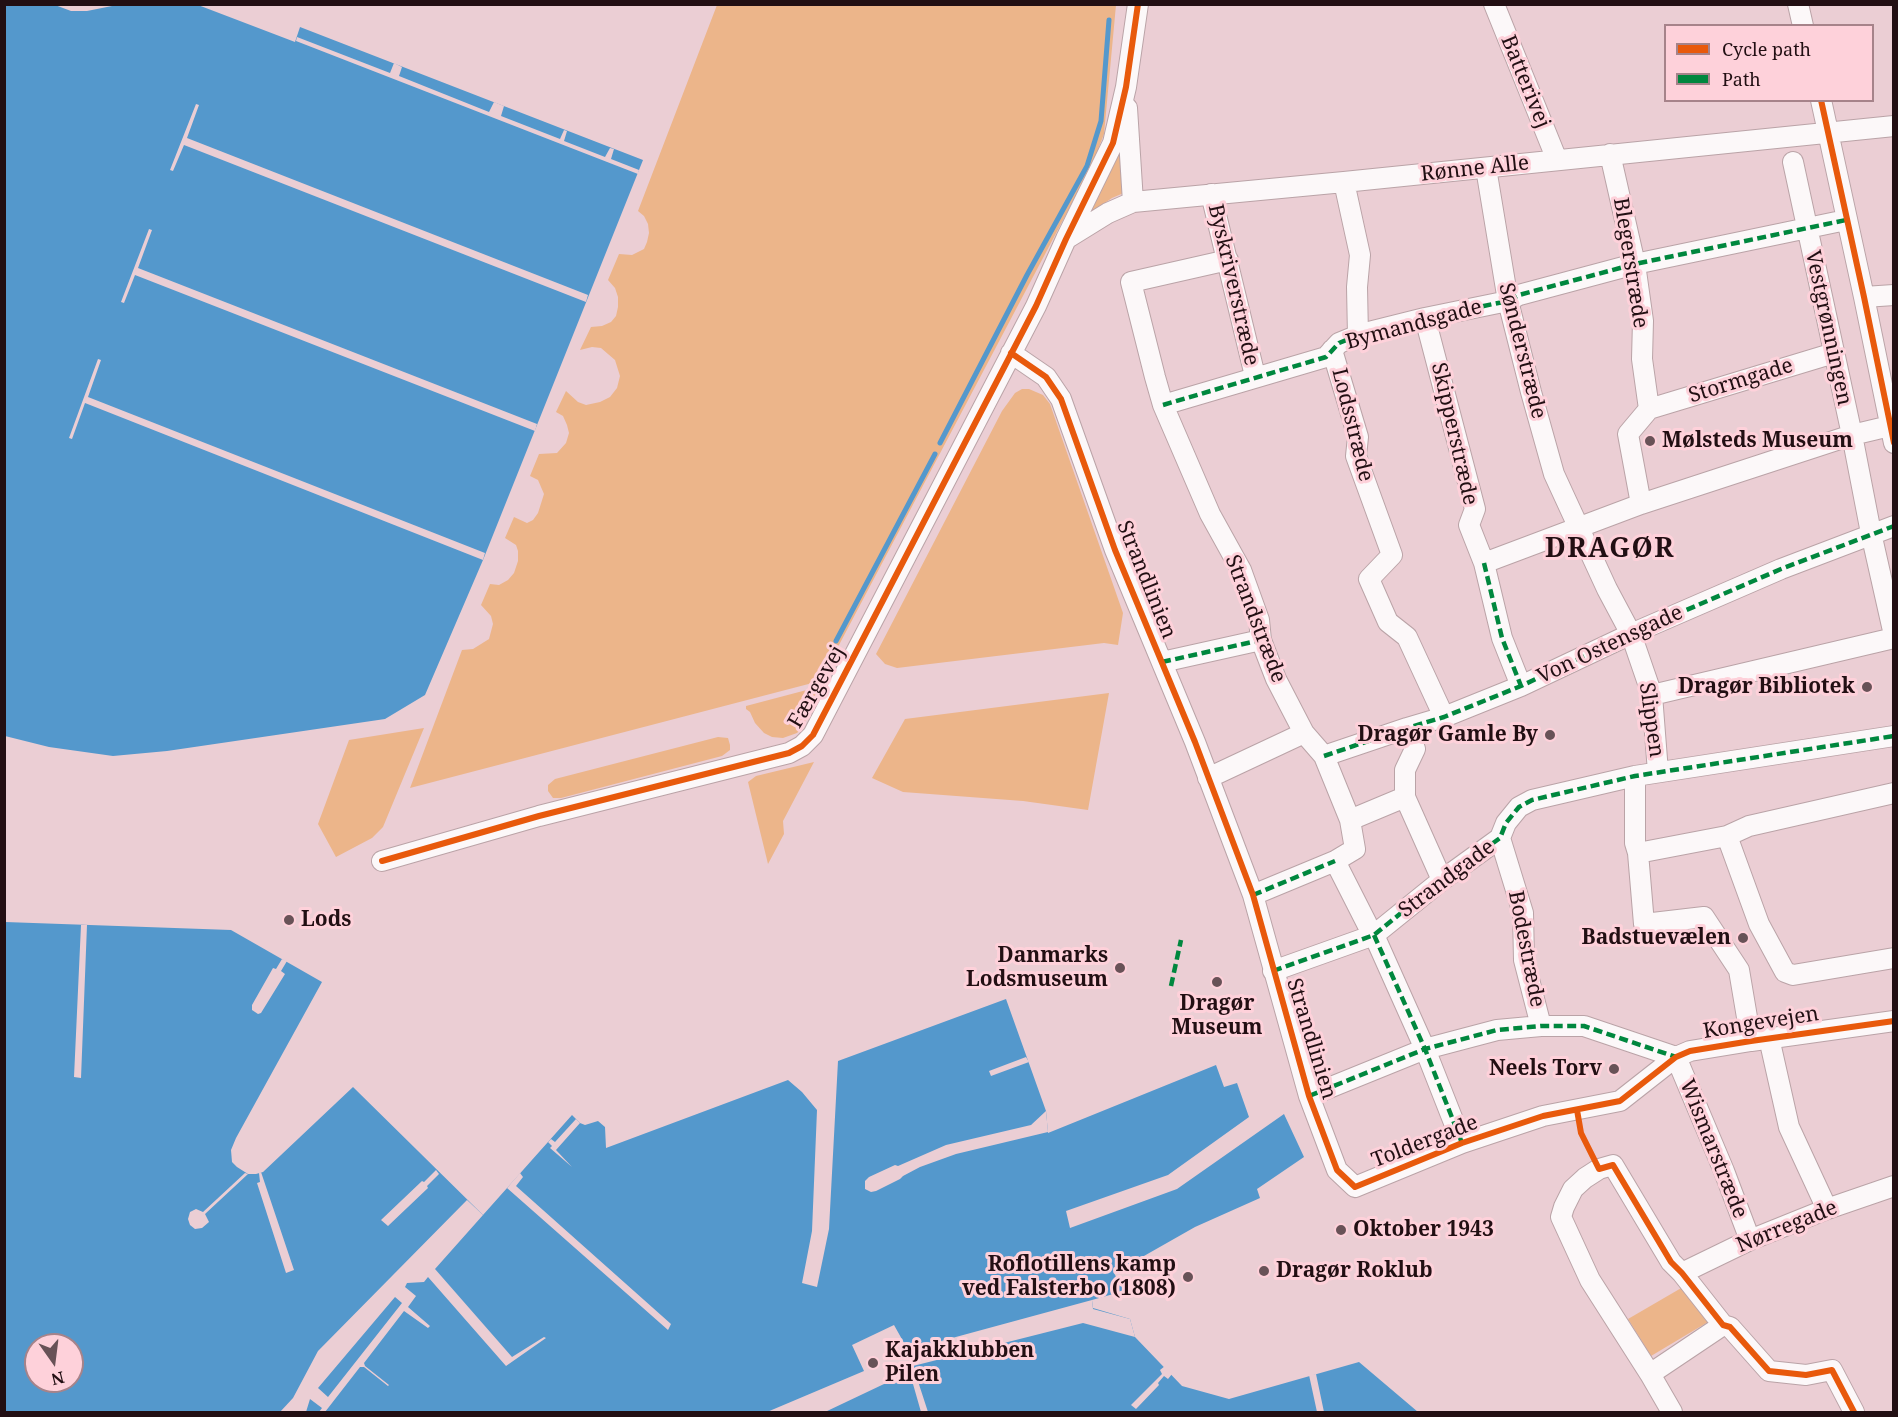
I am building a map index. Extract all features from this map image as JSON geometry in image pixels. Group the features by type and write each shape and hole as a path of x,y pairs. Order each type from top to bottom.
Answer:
{"street":[{"path":"1011,353 1036,306 1113,143 1126,87 1138,4"},
{"name":"Batterivej","path":"1494,4 1557,159"},
{"path":"1798,4 1803,24"},
{"path":"1126,87 1133,202"},
{"name":"Vestgrønningen","path":"1821,102 1892,431"},
{"name":"Rønne Alle","path":"1066,239 1108,213 1133,202 1893,126"},
{"name":"Blegerstræde","path":"1610,154 1635,264 1643,321 1642,359 1649,409"},
{"name":"Vestgrønningen","path":"1792,162 1852,435 1893,637"},
{"name":"Sønderstræde","path":"1486,168 1508,301 1554,474 1607,589 1631,634"},
{"path":"1344,182 1360,255 1357,287 1358,336"},
{"name":"Byskriverstræde","path":"1211,194 1255,376"},
{"name":"Bymandsgade","path":"1163,405 1255,376 1326,357 1338,343 1358,336 1425,318 1508,301 1519,295 1635,264 1846,220"},
{"name":"Strandstræde","path":"1228,260 1131,282 1163,405 1210,514 1241,570 1259,620 1261,640 1276,679 1304,733 1324,756 1350,820 1355,849 1335,861"},
{"path":"1864,297 1893,295"},
{"name":"Skipperstræde","path":"1425,318 1474,509 1469,525 1484,563 1502,638 1521,686"},
{"name":"Lodsstræde","path":"1332,350 1358,437 1356,456 1392,555 1369,579 1388,622 1407,637 1444,717"},
{"name":"Strandlinien","path":"1011,353 1046,377 1061,399 1114,550 1162,662 1253,895 1309,1096 1337,1170 1355,1187"},
{"name":"Færgevej","path":"382,861 539,816 789,753 802,746 813,735 1011,353"},
{"name":"Stormgade","path":"1649,409 1833,353"},
{"path":"1641,504 1628,434 1649,409"},
{"path":"1484,563 1641,504 1852,435 1892,431"},
{"name":"Von Ostensgade","path":"1324,756 1444,717 1521,686 1631,634 1781,568 1893,526"},
{"name":"Slippen","path":"1631,634 1652,695 1658,772"},
{"path":"1652,695 1893,637"},
{"path":"1162,662 1261,640"},
{"path":"1407,728 1415,749 1405,770 1405,797 1442,880"},
{"path":"1208,778 1304,733"},
{"name":"Strandgade","path":"1273,971 1374,935 1442,880 1500,838 1506,823 1519,807 1532,800 1635,776 1893,736"},
{"path":"1635,776 1635,843 1638,853 1644,924 1704,917 1739,970 1789,1126 1827,1209"},
{"path":"1638,853 1727,836 1749,826 1893,793"},
{"path":"1350,820 1405,797"},
{"path":"1727,836 1759,924 1785,972 1793,975 1893,958"},
{"name":"Bodestræde","path":"1500,838 1523,913 1524,960 1541,1026"},
{"path":"1253,895 1335,861 1374,935 1425,1049 1462,1143"},
{"name":"Kongevejen","path":"1577,1110 1620,1101 1676,1057 1690,1051 1893,1021"},
{"path":"1309,1096 1425,1049 1497,1030 1541,1026 1584,1026 1676,1057"},
{"name":"Wismarstræde","path":"1676,1057 1750,1240"},
{"name":"Toldergade","path":"1355,1187 1462,1143 1543,1116 1577,1110"},
{"path":"1672,1413 1590,1280 1561,1217 1574,1190 1585,1178 1599,1169 1613,1165 1671,1262 1723,1325 1730,1327 1769,1371 1806,1375 1832,1370 1854,1413"},
{"name":"Nørregade","path":"1682,1273 1750,1240 1893,1186"},
{"path":"1650,1374 1723,1325"}],"shaded area":[{"path":"717,5 1116,5 1104,134 1092,165 820,681 410,788 462,650 473,649 489,639 493,624 491,616 481,605 490,584 499,585 514,573 518,551 516,545 505,538 514,517 527,523 533,520 538,513 544,494 538,480 530,476 539,454 557,453 566,443 569,433 567,425 563,416 556,412 566,391 578,402 586,405 610,397 617,388 620,376 615,360 601,348 592,347 580,350 591,327 602,326 611,322 616,316 618,297 615,288 608,280 619,254 632,255 644,249 647,242 648,224 638,211"},
{"path":"1120,140 1126,192 1112,198 1090,213"},
{"path":"1022,389 1029,389 1043,395 1050,404 1123,613 1118,645 1104,643 897,668 885,664 876,654 1002,411 1015,393"},
{"path":"818,687 822,690 801,729 783,738 772,737 764,733 746,709 746,706"},
{"path":"1109,693 1088,810 1023,801 903,792 872,778 905,719"},
{"path":"424,728 383,827 372,838 336,857 318,824 349,740"},
{"path":"718,737 728,738 730,745 730,750 722,756 561,798 553,798 548,791 548,785 555,779"},
{"path":"814,762 783,821 784,834 768,864 748,782 756,776"},
{"path":"1683,1287 1708,1322 1651,1356 1628,1319"}],"water":[{"path":"4,5 198,5 295,42 300,27 643,160 483,560 425,695 385,719 167,751 113,756 49,747 5,736"},
{"path":"5,922 231,930 322,982 231,1150 232,1162 248,1174 263,1172 353,1087 483,1215 572,1115 585,1125 598,1121 605,1127 606,1148 788,1080 817,1110 812,1231 802,1283 817,1287 829,1229 838,1061 1006,999 1046,1111 1048,1133 1216,1065 1224,1087 1237,1083 1249,1117 1168,1175 1066,1211 1070,1228 1177,1189 1284,1114 1304,1157 1257,1189 1260,1198 1195,1227 1114,1273 1124,1291 1092,1300 1093,1308 1130,1319 1135,1337 1182,1386 1229,1399 1359,1362 1418,1412 5,1412"}],"pier":[{"path":"55,5 117,5 87,11 71,11"},
{"path":"297,37 390,73 394,63 402,67 399,76 489,112 494,102 504,106 501,116 560,139 564,130 567,131 564,141 605,157 610,148 614,149 611,159 639,170 638,174 296,41"},
{"path":"196,104 199,105 187,138 588,295 586,302 184,145 173,171 170,170"},
{"path":"149,229 152,230 138,268 537,424 535,431 135,275 124,303 121,302"},
{"path":"98,359 101,360 88,397 485,553 483,560 85,403 72,439 69,438"},
{"path":"81,925 87,925 81,1078 74,1077"},
{"path":"282,959 287,961 281,971 285,974 261,1013 258,1014 252,1010 252,1005 273,968 276,969"},
{"path":"1026,1057 1029,1062 991,1076 989,1071"},
{"path":"1046,1111 1048,1132 956,1154 920,1167 876,1191 871,1192 865,1189 865,1181 869,1177 895,1165 898,1166 946,1145 1031,1125"},
{"path":"576,1119 580,1123 556,1150 572,1167 550,1148 552,1146 548,1142 551,1139 555,1142"},
{"path":"436,1170 439,1174 427,1186 428,1188 388,1226 381,1220 422,1181 424,1182"},
{"path":"261,1172 294,1270 286,1273 257,1183 260,1182 259,1173"},
{"path":"245,1173 248,1174 205,1214 209,1222 202,1228 195,1229 190,1225 188,1219 190,1212 196,1209 203,1212"},
{"path":"520,1173 523,1177 516,1186 671,1324 668,1330 507,1188"},
{"path":"467,1200 483,1215 435,1269 512,1357 544,1337 546,1338 506,1366 428,1277 424,1282 407,1283 405,1287 416,1296 408,1307 430,1326 428,1328 404,1311 364,1363 388,1386 364,1367 360,1367 325,1412 319,1412 322,1408 310,1399 306,1412 280,1412 293,1398 318,1351","holes":["395,1297 402,1303 328,1397 318,1388"]},
{"path":"1092,1300 1093,1309 1130,1319 1135,1337 1083,1323 913,1366 928,1412 921,1412 909,1370 825,1412 767,1412 864,1371 852,1345 894,1325 908,1350"},
{"path":"1165,1366 1172,1374 1168,1379 1164,1376 1158,1383 1159,1385 1136,1409 1131,1405 1162,1374 1160,1370"},
{"path":"1316,1374 1324,1412 1317,1412 1309,1375"}],"waterway":[{"path":"940,443 1027,275 1087,166 1101,121 1109,20"},
{"path":"836,641 935,454"}],"marked path":[{"path":"1163,405 1326,357 1339,343 1361,334 1508,301 1519,295 1635,264 1846,220"},
{"path":"1324,756 1444,717 1521,686 1631,634 1781,569 1894,526"},
{"path":"1484,563 1502,638 1521,686"},
{"path":"1162,662 1261,640"},
{"path":"1273,971 1374,935 1442,880 1500,838 1506,823 1519,807 1532,800 1635,776 1894,736"},
{"path":"1253,895 1335,861"},
{"path":"1374,935 1425,1049 1462,1143"},
{"path":"1171,986 1181,940"},
{"path":"1309,1096 1425,1049 1497,1030 1541,1026 1584,1026 1676,1057"}],"cycle path":[{"path":"382,861 539,816 789,753 802,746 813,735 1036,306 1113,143 1126,87 1138,4"},
{"path":"1821,102 1894,443"},
{"path":"1011,353 1046,377 1061,399 1115,550 1195,742 1253,895 1309,1096 1337,1170 1355,1187 1462,1143 1543,1116 1620,1101 1676,1057 1690,1051 1894,1021"},
{"path":"1577,1110 1581,1133 1599,1169 1613,1165 1671,1262 1723,1325 1730,1327 1769,1371 1806,1375 1832,1370 1854,1412"}],"place":[{"name":"Mølsteds Museum","path":"1650,441"},
{"name":"Dragør Bibliotek","path":"1867,687"},
{"name":"Dragør Gamle By","path":"1550,735"},
{"name":"Lods","path":"289,920"},
{"name":"Badstuevælen","path":"1743,938"},
{"name":"Danmarks Lodsmuseum","path":"1120,968"},
{"name":"Dragør Museum","path":"1217,982"},
{"name":"Neels Torv","path":"1614,1069"},
{"name":"Oktober 1943","path":"1341,1230"},
{"name":"Dragør Roklub","path":"1264,1271"},
{"name":"Roflotillens kamp ved Falsterbo (1808)","path":"1188,1277"},
{"name":"Kajakklubben Pilen","path":"873,1363"}],"district":[{"name":"DRAGØR","path":"1610,549"}]}
